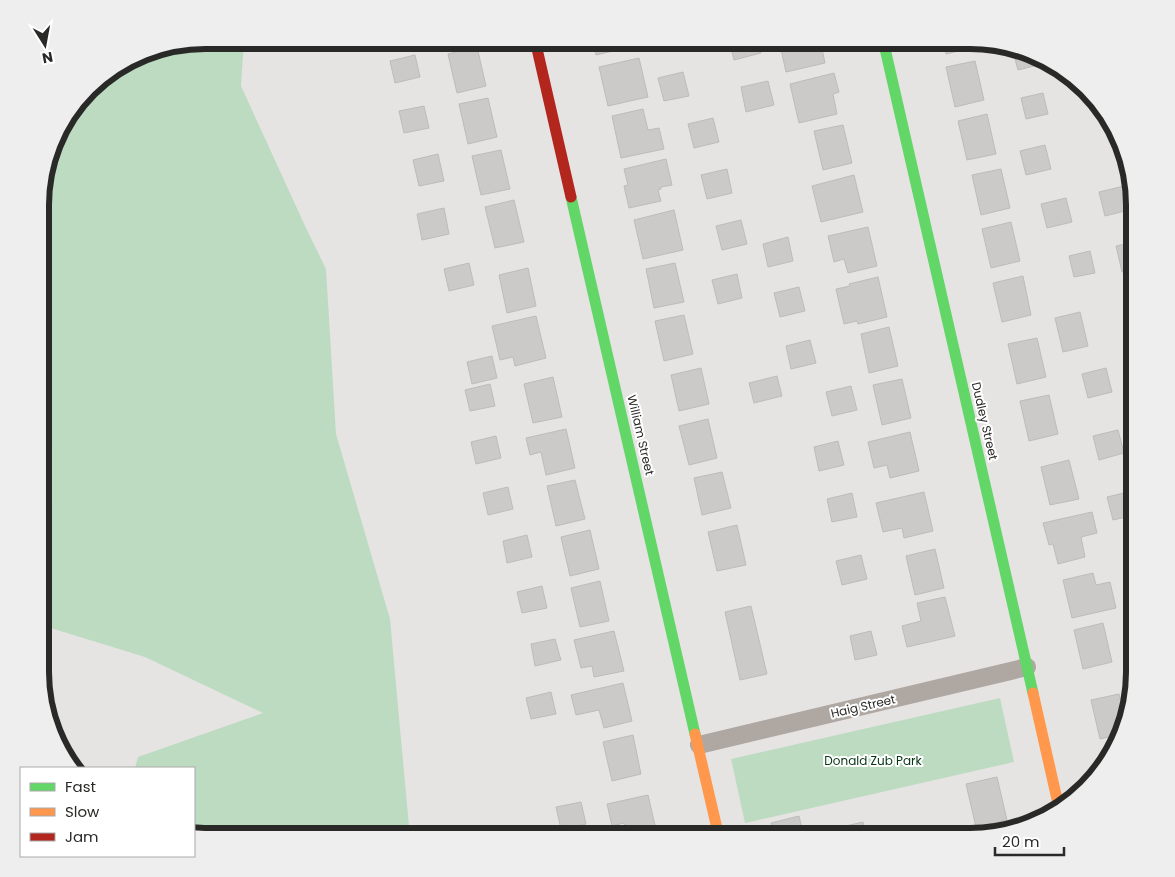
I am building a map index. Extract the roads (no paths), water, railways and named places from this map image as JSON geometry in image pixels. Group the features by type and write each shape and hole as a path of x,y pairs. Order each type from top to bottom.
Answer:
{"street":[{"name":"William Street","path":"537,49 718,828"},
{"name":"Dudley Street","path":"885,49 1058,802"},
{"name":"Haig Street","path":"699,745 1027,667"}],"park label":[{"name":"Donald Zub Park","path":"873,760"}]}
